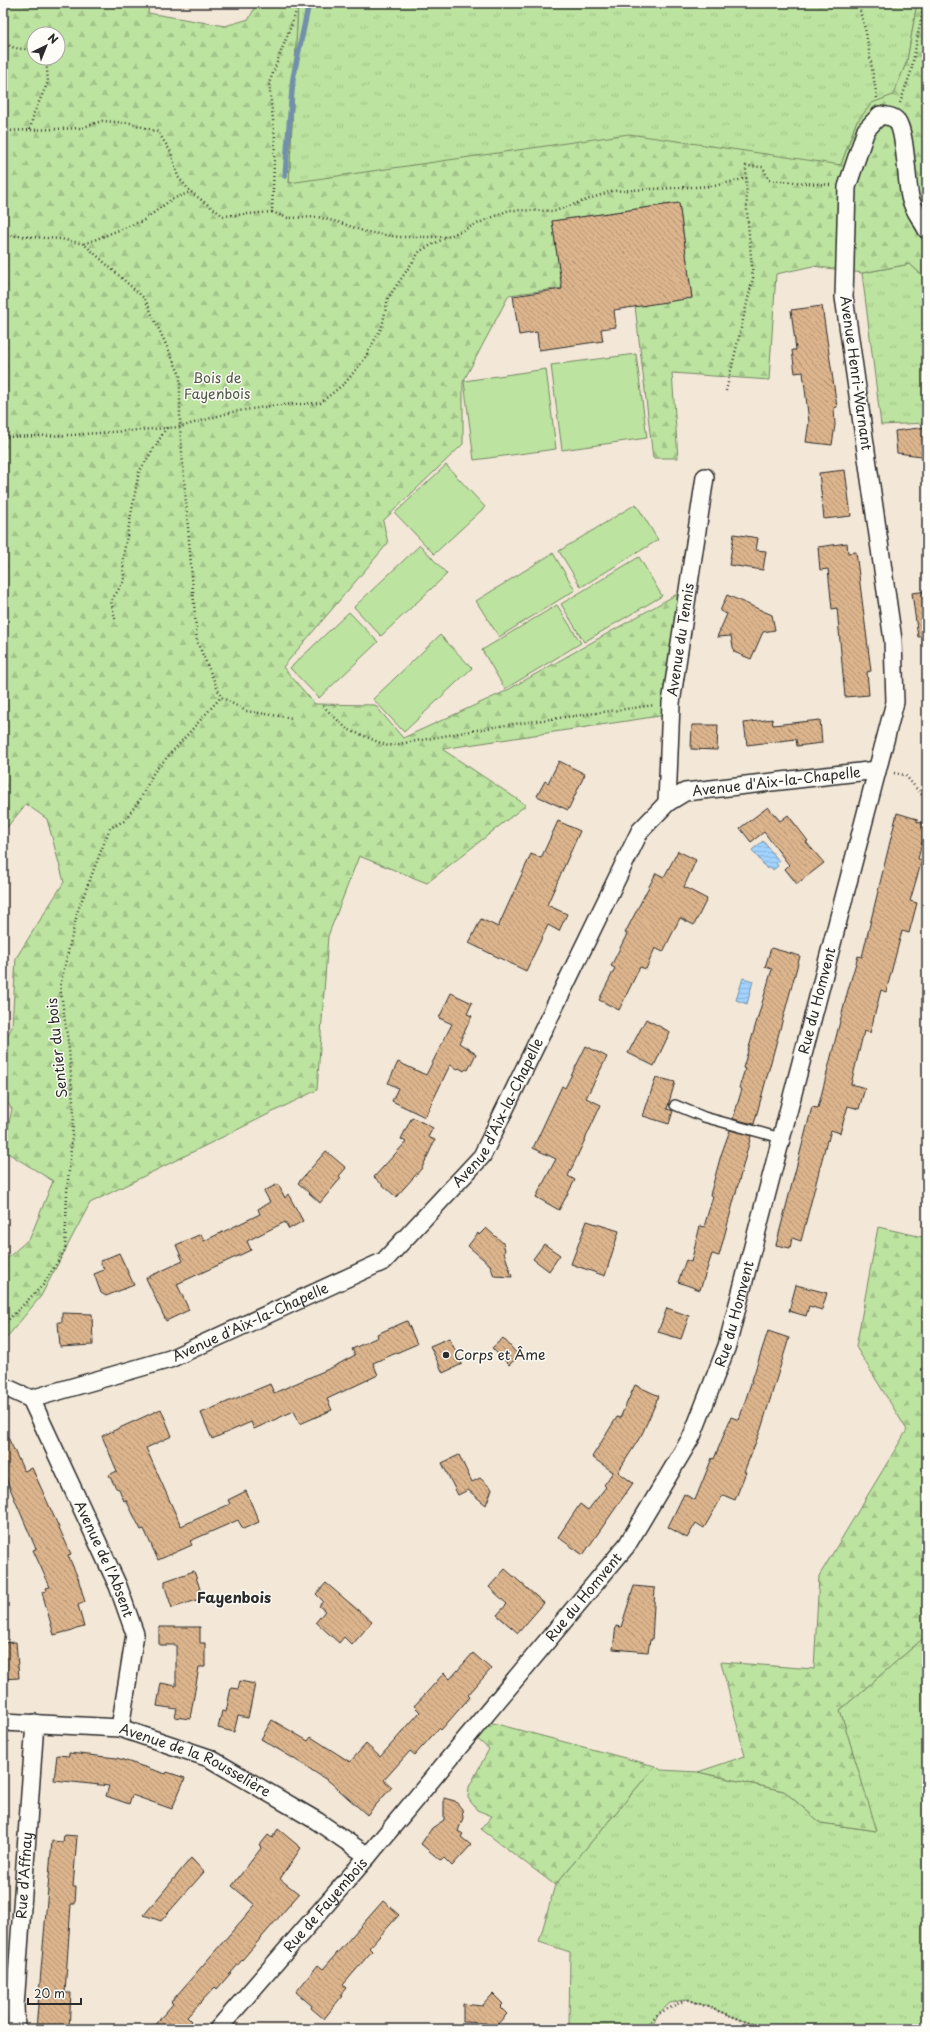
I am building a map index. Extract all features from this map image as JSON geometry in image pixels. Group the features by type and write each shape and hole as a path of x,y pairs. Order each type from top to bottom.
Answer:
{"street":[{"path":"880,115 889,116 896,120 903,133 905,166 910,199 927,230"},
{"name":"Avenue Henri-Warnant","path":"877,770 895,702 893,640 844,297 847,187 866,130 880,115"},
{"name":"Avenue du Tennis","path":"667,803 671,703 705,477"},
{"name":"Avenue d'Aix-la-Chapelle","path":"31,1399 170,1359 384,1261 482,1156 640,831 667,803 685,792 877,770"},
{"name":"Rue du Homvent","path":"431,1780 627,1544 692,1436 727,1346 877,770"},
{"path":"3,1386 31,1399"},
{"name":"Avenue de l'Absent","path":"31,1399 118,1586 135,1634 120,1728"},
{"name":"Avenue de la Rousselière","path":"3,1722 120,1728 209,1758 316,1821 368,1856"},
{"name":"Rue d'Affnay","path":"16,2029 16,1998 36,1723"},
{"name":"Rue de Fayembois","path":"225,2027 431,1780"}],"lane":[{"path":"675,1104 704,1118 781,1138"}],"path":[{"path":"272,212 275,139 269,83 294,18 298,3"},
{"path":"858,3 866,33 880,115"},
{"path":"896,120 912,72 924,3"},
{"path":"3,40 7,45 17,49 26,49"},
{"path":"30,129 34,113 48,82 47,66"},
{"path":"3,131 81,128 102,121 130,123 158,132 171,152 178,177 191,192 223,216 272,212 288,218 318,218 340,223 366,232 399,238 447,237"},
{"path":"726,391 753,278 747,212 746,166 764,167 769,180 847,187"},
{"path":"3,437 71,435 180,427 232,412 278,406 320,403 345,383 363,361 382,327 388,298 420,251 447,237 508,210 555,211 612,191 714,186 747,178"},
{"path":"3,235 60,240 84,244 144,220 172,199 191,192"},
{"path":"84,244 145,299 180,375 180,427 197,641 221,698 246,710 292,718"},
{"path":"114,618 111,601 124,581 123,557 139,472 167,427"},
{"name":"Sentier du bois","path":"3,1325 43,1284 65,1250 67,1192 74,1116 69,1049 60,986 78,910 110,828 124,821 141,798 154,772 221,698"},
{"path":"324,706 347,729 388,746 499,726 671,703"},
{"path":"877,770 905,774 927,801"},
{"path":"642,2029 658,2014 687,1999 765,2029"}],"green space":[{"name":"Bois de Fayenbois","path":"3,3 149,3 148,13 225,26 249,19 257,3 298,3 289,183 629,134 841,165 856,123 872,103 893,95 907,61 917,3 927,3 927,280 910,264 862,273 813,266 776,274 769,380 672,373 678,458 653,458 635,306 692,298 679,203 552,221 562,288 509,295 463,382 463,444 383,521 388,543 283,667 315,704 375,705 403,738 504,692 686,589 666,715 442,749 526,805 427,883 359,856 328,936 317,1090 90,1203 41,1296 3,1342 3,1262 30,1238 53,1181 3,1150 12,1109 3,1097 3,1045 12,1027 16,958 64,882 47,819 26,804 3,832"},
{"path":"298,3 917,3 907,61 893,96 872,103 856,123 841,165 289,184"},
{"path":"910,264 927,280 927,423 881,425 862,273"},
{"path":"636,354 647,438 562,450 551,365"},
{"path":"546,369 556,449 474,460 464,381"},
{"path":"446,465 485,507 434,554 395,513"},
{"path":"636,504 658,540 581,587 559,551"},
{"path":"420,545 447,574 381,636 354,607"},
{"path":"553,553 575,590 499,637 476,601"},
{"path":"639,557 662,596 584,642 561,604"},
{"path":"557,605 581,643 505,689 482,650"},
{"path":"349,612 378,642 319,698 290,668"},
{"path":"440,635 472,668 404,732 373,699"},
{"path":"878,1227 927,1238 927,1635 840,1710 877,1831 821,1823 784,1791 698,1772 745,1756 721,1662 814,1669 819,1576 907,1430 856,1347"},
{"path":"927,1635 927,2029 765,2029 687,1999 670,2003 658,2014 651,2029 569,2029 570,1952 539,1942 555,1885 655,1766 661,1770 698,1772 784,1791 821,1823 876,1831 840,1710"},
{"path":"489,1722 655,1766 555,1885 481,1829 492,1816 477,1810 468,1798 469,1787 489,1749 476,1738"}],"water":[{"path":"763,841 779,861 776,863 778,866 773,870 771,867 767,869 752,850"},
{"path":"743,978 753,981 747,1004 736,1000"}],"building":[{"path":"679,203 692,298 614,310 616,327 601,329 603,341 539,350 537,332 519,335 513,296 562,289 552,221"},
{"path":"822,306 837,407 834,408 835,425 832,445 806,442 809,422 803,372 795,373 792,350 796,350 791,310"},
{"path":"927,427 927,443 922,456 897,453 895,431"},
{"path":"845,470 851,516 824,519 819,473"},
{"path":"734,534 758,538 756,550 766,551 763,570 729,565"},
{"path":"847,543 848,553 856,552 871,671 867,672 869,695 845,697 837,608 832,609 828,569 820,570 818,547"},
{"path":"927,591 927,636 918,637 912,593"},
{"path":"727,595 772,615 775,630 763,632 751,659 734,652 731,636 717,637 727,614 720,611"},
{"path":"772,719 773,725 820,720 822,743 797,746 796,739 747,745 744,723"},
{"path":"692,725 718,725 717,750 691,749"},
{"path":"559,761 585,774 568,810 537,796 545,781 548,783"},
{"path":"768,807 780,821 788,815 808,841 806,842 824,863 797,884 785,869 789,865 764,832 751,842 740,828"},
{"path":"897,813 917,819 917,822 927,824 918,859 922,860 910,901 917,903 909,933 902,931 886,992 881,990 870,1033 864,1031 851,1084 865,1088 859,1109 848,1106 840,1133 831,1130 828,1141 827,1140 801,1241 792,1238 790,1248 776,1245 812,1107 818,1108 848,990 858,956 862,957"},
{"path":"558,821 580,831 547,905 567,914 559,931 548,925 526,971 469,943 481,919 498,927 531,854 541,858"},
{"path":"678,851 696,860 684,887 707,899 694,925 680,918 663,952 655,948 646,969 640,967 619,1010 599,1000 615,968 611,966 627,934 625,933 656,873 664,877"},
{"path":"771,948 800,956 754,1124 733,1119 742,1089 739,1088 745,1069 743,1068 772,969 765,967"},
{"path":"451,993 472,1003 467,1014 472,1016 459,1043 476,1054 468,1070 466,1069 464,1071 450,1065 425,1117 392,1101 398,1088 388,1083 398,1062 426,1075 452,1024 439,1018"},
{"path":"646,1019 670,1032 654,1066 628,1053"},
{"path":"586,1046 607,1057 586,1098 601,1105 568,1176 575,1180 559,1210 536,1197 556,1159 533,1148 562,1086 565,1088"},
{"path":"656,1077 675,1082 667,1109 673,1111 669,1124 643,1116"},
{"path":"412,1117 433,1128 428,1137 435,1140 422,1168 396,1197 374,1177 406,1142 401,1139"},
{"path":"730,1130 751,1136 719,1256 712,1254 700,1290 678,1282 686,1260 691,1262 700,1226 704,1227 713,1196 710,1195 721,1155"},
{"path":"326,1151 346,1168 339,1176 341,1178 320,1203 298,1183"},
{"path":"278,1184 285,1198 288,1194 303,1221 289,1229 285,1222 247,1241 251,1250 177,1284 189,1310 166,1321 146,1278 183,1261 176,1245 201,1234 204,1241 260,1214 258,1209 270,1202 264,1191"},
{"path":"587,1221 619,1231 605,1276 571,1264"},
{"path":"486,1228 503,1243 505,1250 504,1252 512,1277 494,1276 490,1265 468,1246 478,1233 479,1235"},
{"path":"544,1244 560,1255 549,1271 533,1259"},
{"path":"119,1253 134,1285 106,1296 101,1293 94,1274 104,1270 100,1261"},
{"path":"796,1285 827,1293 822,1310 809,1306 806,1316 789,1311"},
{"path":"667,1308 689,1316 681,1339 658,1332"},
{"path":"62,1313 92,1314 93,1345 60,1347 58,1322 62,1322"},
{"path":"407,1321 417,1344 373,1363 378,1375 327,1399 332,1410 300,1424 294,1411 254,1429 251,1422 212,1439 201,1413 270,1384 274,1393 333,1367 355,1355 352,1349 378,1337 377,1334"},
{"path":"768,1331 789,1338 761,1429 744,1472 746,1472 735,1500 723,1495 704,1528 696,1523 687,1538 668,1527 684,1494 695,1500 731,1417 739,1420"},
{"name":"Corps et Âme","path":"449,1338 462,1364 443,1373 430,1346"},
{"path":"503,1338 519,1356 509,1365 492,1348"},
{"path":"635,1385 659,1396 642,1434 618,1472 633,1483 583,1555 558,1537 580,1504 588,1510 606,1487 604,1485 613,1472 592,1457 617,1417 620,1418"},
{"path":"161,1409 172,1436 146,1448 181,1526 230,1504 228,1500 246,1491 259,1522 243,1529 238,1520 190,1541 192,1545 158,1560 144,1529 141,1530 126,1500 124,1501 119,1489 116,1488 109,1475 117,1471 102,1436"},
{"path":"3,1427 24,1471 32,1468 71,1554 68,1555 78,1578 85,1602 78,1605 84,1627 54,1635 42,1592 46,1591 45,1588 50,1587 33,1550 36,1549 3,1472"},
{"path":"459,1455 472,1482 480,1478 492,1489 486,1505 468,1490 458,1495 442,1463"},
{"path":"505,1569 544,1603 518,1633 497,1615 507,1604 489,1587"},
{"path":"194,1571 203,1598 172,1608 165,1587 165,1581"},
{"path":"326,1583 372,1622 352,1645 344,1637 339,1643 316,1622 325,1611 319,1606 323,1601 316,1594"},
{"path":"634,1586 655,1588 652,1640 650,1640 648,1652 613,1649 616,1626 621,1627"},
{"path":"159,1627 200,1627 200,1643 205,1643 205,1667 199,1667 190,1719 175,1717 177,1709 157,1706 161,1683 176,1686 176,1645 159,1645"},
{"path":"16,1642 19,1678 3,1679 3,1643"},
{"path":"473,1653 491,1669 468,1695 470,1697 441,1730 439,1728 415,1755 410,1751 384,1780 392,1787 367,1815 330,1782 261,1739 272,1720 308,1741 311,1737 350,1762 366,1744 380,1757 420,1712 414,1706 444,1673 450,1679"},
{"path":"240,1681 255,1684 248,1718 238,1716 234,1732 218,1728 222,1711 226,1712 231,1688 238,1689"},
{"path":"69,1753 117,1758 166,1774 167,1772 185,1778 172,1809 132,1795 129,1804 106,1796 109,1786 54,1780 57,1755 69,1756"},
{"path":"444,1798 455,1801 462,1809 463,1818 458,1831 463,1834 461,1837 471,1845 452,1866 444,1858 440,1860 421,1844 432,1828 444,1820"},
{"path":"278,1829 301,1848 280,1879 299,1894 217,1989 215,1987 187,2017 191,2021 184,2029 151,2029 173,2004 171,2002 255,1905 232,1886 262,1847 260,1845 268,1835 272,1838"},
{"path":"64,1835 77,1836 73,1887 76,1887 75,1904 71,1904 65,1993 71,1993 69,2029 36,2029 52,1841 63,1842"},
{"path":"191,1858 204,1872 161,1921 144,1915"},
{"path":"383,1901 399,1915 369,1948 372,1951 343,1985 346,1988 340,1995 342,1996 324,2019 296,1992 318,1965 323,1969"},
{"path":"493,1994 503,2004 500,2007 507,2014 493,2029 485,2023 463,2022 463,2004 482,2006"}],"waterway":[{"path":"285,176 293,78 309,3"}],"place":[{"name":"Corps et Âme","path":"446,1355"}],"district":[{"name":"Fayenbois","path":"234,1598"}]}
